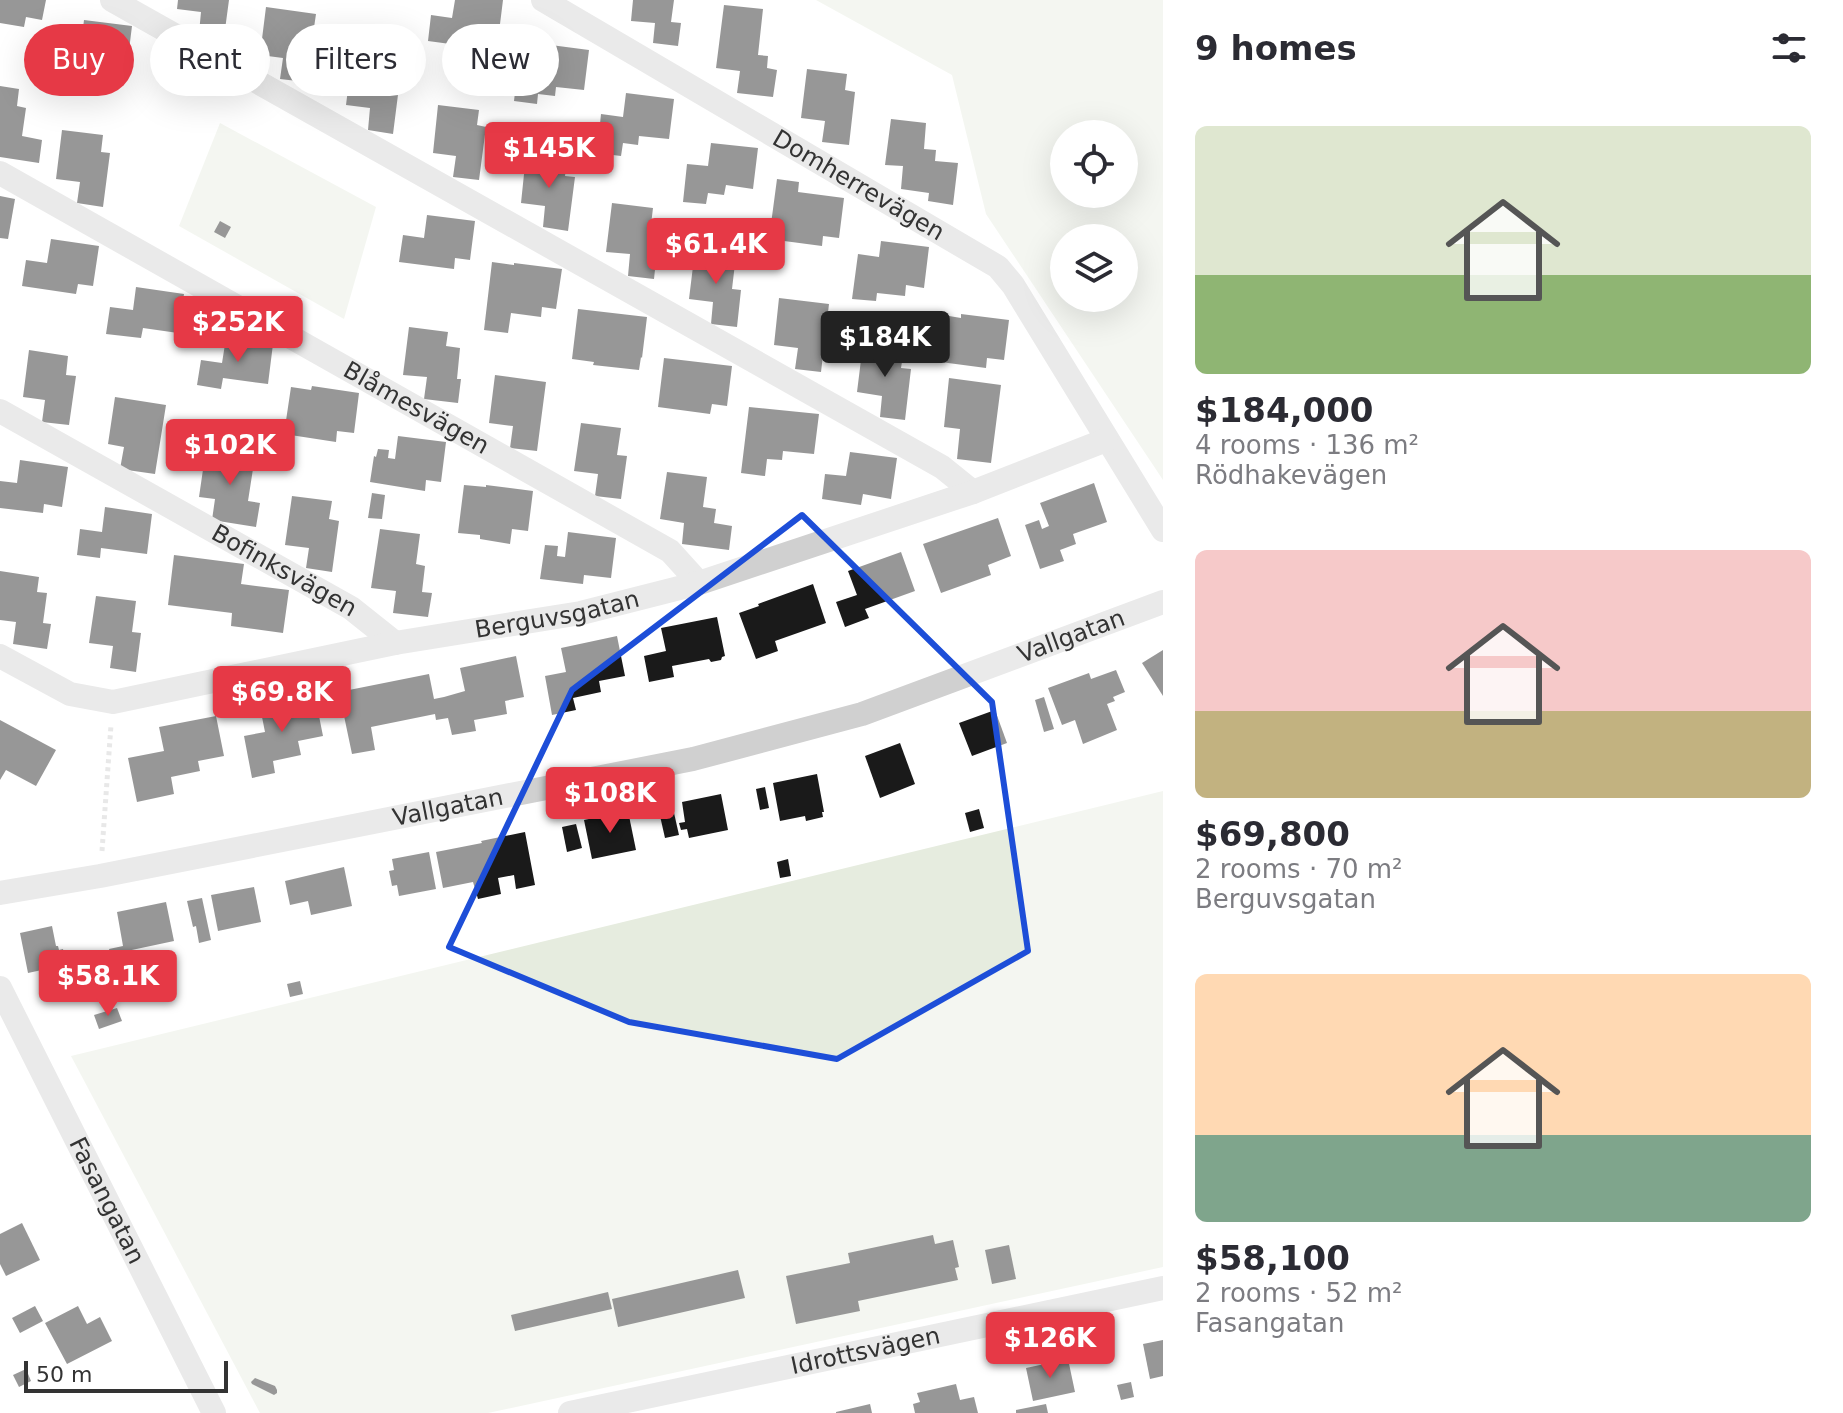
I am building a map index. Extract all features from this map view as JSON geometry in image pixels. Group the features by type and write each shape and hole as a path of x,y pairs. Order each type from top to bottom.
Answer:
{"street":[{"path":"112,0 942,467 973,492"},
{"name":"Domherrevägen","path":"543,0 998,267 1013,285 1163,530"},
{"name":"Blåmesvägen","path":"0,173 670,551 699,583"},
{"name":"Bofinksvägen","path":"0,411 351,608 395,643"},
{"name":"Berguvsgatan","path":"0,656 70,694 113,702 395,643 581,613 699,583 973,492 1106,440"},
{"name":"Vallgatan","path":"0,893 693,759 862,714 1163,602"},
{"name":"Fasangatan","path":"0,988 214,1413"},
{"name":"Idrottsvägen","path":"570,1413 1163,1288"}],"path":[{"path":"100,876 113,702"}],"highlighted area":[{"path":"802,515 992,702 1028,951 837,1059 629,1022 449,947 572,690"}],"shaded area":[{"path":"816,0 1163,0 1163,480 1051,312 1138,312 1138,224 1050,224 1050,310 986,214 952,75"},
{"path":"220,123 376,207 344,319 179,226"},
{"path":"1163,791 1163,1267 488,1413 260,1413 71,1056"}],"building":[{"path":"0,0 46,0 42,20 26,17 24,27 0,23"},
{"path":"178,0 229,0 226,24 200,24 201,12 177,9"},
{"path":"455,0 503,0 500,24 442,24 442,43 428,41 431,15 452,18"},
{"path":"633,0 674,0 671,22 681,23 678,46 653,43 655,23 631,21"},
{"path":"724,5 763,9 758,55 768,56 767,68 777,70 773,97 737,93 740,71 716,68"},
{"path":"266,7 316,14 315,24 286,24 286,80 280,79 283,58 270,56 270,24 264,24"},
{"path":"84,20 116,24 84,24"},
{"path":"559,46 589,50 584,90 559,87"},
{"path":"807,69 847,74 845,90 855,92 849,145 822,142 825,121 801,118"},
{"path":"0,86 19,89 17,106 26,108 22,136 42,140 39,163 0,157"},
{"path":"626,93 674,99 669,139 639,136 638,145 623,143 621,156 597,153 601,114 623,117"},
{"path":"347,96 398,96 393,134 368,130 370,108 346,105"},
{"path":"515,96 538,96 537,104 514,101"},
{"path":"438,105 479,110 477,125 486,127 479,180 453,177 456,156 433,153"},
{"path":"891,119 926,123 924,149 936,150 935,161 958,163 953,205 928,201 929,193 901,189 903,166 885,165"},
{"path":"62,130 103,135 101,152 110,153 103,207 77,203 80,182 56,179"},
{"path":"711,143 758,148 753,189 726,185 724,195 708,193 706,204 683,202 687,164 708,166"},
{"path":"526,155 567,160 565,176 575,177 568,231 543,227 545,206 521,203"},
{"path":"777,179 799,182 798,192 844,198 839,238 823,236 822,246 769,239"},
{"path":"0,196 15,199 8,239 0,238"},
{"path":"612,203 653,208 649,241 658,242 654,279 628,276 630,254 606,252"},
{"path":"427,215 475,221 470,260 455,258 454,269 399,262 403,235 424,238"},
{"path":"220,221 231,227 225,238 214,232"},
{"path":"51,239 99,246 93,286 78,284 76,294 22,286 26,260 47,263"},
{"path":"881,241 929,247 924,288 906,285 905,296 877,293 876,301 852,299 858,254 879,257"},
{"path":"695,250 736,255 732,289 741,290 737,327 711,324 713,302 689,299"},
{"path":"492,262 562,269 556,309 542,307 541,317 511,313 508,333 484,330"},
{"path":"136,287 184,294 178,333 143,328 141,338 106,334 110,307 133,310"},
{"path":"779,298 829,304 821,372 795,369 798,348 774,345"},
{"path":"578,309 647,317 639,370 593,365 594,362 572,359"},
{"path":"961,314 1009,320 1004,360 987,358 986,368 933,361 943,315 961,318"},
{"path":"409,327 448,332 446,346 460,348 458,403 424,399 427,377 403,375"},
{"path":"226,338 273,344 268,384 223,378 221,389 197,385 201,360 222,363"},
{"path":"863,344 904,349 901,368 911,369 905,420 880,417 882,396 857,392"},
{"path":"29,350 68,356 66,375 76,376 69,425 42,422 45,400 23,397"},
{"path":"664,358 732,366 727,406 712,404 710,414 658,407"},
{"path":"495,375 546,382 537,451 510,448 513,426 489,423"},
{"path":"949,378 1001,385 991,463 957,459 960,429 944,427"},
{"path":"312,386 359,393 354,433 337,431 336,442 284,434 291,387 311,390"},
{"path":"115,397 166,405 155,474 120,469 124,447 108,444"},
{"path":"749,407 819,414 814,454 783,451 782,460 767,459 765,476 741,473"},
{"path":"581,423 621,428 617,455 627,456 621,499 595,496 598,474 574,471"},
{"path":"398,436 446,442 441,482 426,480 425,491 370,482 378,449 389,450 388,458 395,459"},
{"path":"206,449 255,456 248,501 260,503 256,527 212,520 215,499 199,497"},
{"path":"850,452 897,458 891,499 863,494 861,505 822,499 825,474 846,476"},
{"path":"20,460 68,467 62,507 44,504 43,513 0,508 0,481 17,483"},
{"path":"667,472 707,477 703,507 716,509 714,523 732,526 729,550 682,544 684,523 660,519"},
{"path":"1094,483 1107,522 1073,534 1076,544 1060,550 1064,561 1040,569 1025,525 1039,520 1042,529 1049,526 1040,503"},
{"path":"464,485 533,491 528,531 512,529 510,544 480,539 480,535 458,533"},
{"path":"372,493 385,495 382,519 368,518"},
{"path":"292,496 332,501 329,519 339,521 332,572 306,568 309,548 285,545"},
{"path":"105,507 152,514 147,554 101,548 100,558 77,555 80,529 102,532"},
{"path":"998,518 1011,556 988,565 991,575 941,593 923,544"},
{"path":"380,529 420,534 416,564 425,566 422,592 432,593 428,617 393,613 396,591 371,588"},
{"path":"568,532 616,538 611,578 584,575 583,584 540,579 545,545 558,546 557,556 565,557"},
{"path":"901,552 915,591 865,609 869,618 845,627 836,602 857,595 848,571"},
{"path":"174,555 244,564 241,584 289,590 283,633 231,626 232,613 168,605"},
{"path":"0,571 39,577 37,592 47,593 43,623 51,624 47,649 13,644 16,622 0,620"},
{"path":"813,584 826,623 775,641 778,651 756,659 739,613"},
{"path":"96,596 136,601 132,632 141,633 136,672 110,668 113,646 89,643"},
{"path":"717,617 725,656 721,660 711,662 709,659 672,666 674,677 649,682 644,656 666,651 661,628"},
{"path":"617,636 625,676 599,681 601,692 573,698 576,710 552,715 545,676 566,672 561,648"},
{"path":"1163,650 1163,696 1142,663"},
{"path":"516,656 524,697 505,701 507,714 474,720 476,731 452,735 448,718 436,720 435,714 371,727 375,750 352,754 339,692 429,674 434,699 444,697 465,691 460,668"},
{"path":"1116,670 1125,692 1113,697 1115,701 1107,704 1117,730 1083,744 1075,720 1062,725 1048,688 1089,673 1091,679"},
{"path":"315,696 323,736 298,741 301,755 273,761 275,773 252,778 244,736 265,732 260,707"},
{"path":"1044,697 1054,729 1044,732 1035,700"},
{"path":"995,710 1007,743 972,756 959,723"},
{"path":"216,716 224,756 198,761 200,771 171,777 174,794 137,802 128,758 164,751 159,727"},
{"path":"0,720 56,750 36,786 6,770 0,780"},
{"path":"900,743 915,784 880,798 865,756"},
{"path":"817,774 823,817 806,821 805,816 780,821 773,783"},
{"path":"765,787 769,808 760,810 756,789"},
{"path":"721,794 728,830 689,838 687,829 681,830 679,823 685,822 682,802"},
{"path":"672,804 679,835 665,838 658,807"},
{"path":"979,809 984,828 970,832 965,813"},
{"path":"628,811 636,850 592,859 584,820"},
{"path":"576,824 582,848 567,852 562,827"},
{"path":"525,832 535,885 516,889 514,875 498,878 501,894 478,899 473,882 443,888 436,852"},
{"path":"429,852 436,889 399,896 397,885 392,886 389,871 394,870 392,859"},
{"path":"788,859 791,876 780,878 777,862"},
{"path":"344,867 352,906 311,915 308,901 290,905 285,881"},
{"path":"254,887 261,922 218,931 211,895"},
{"path":"202,898 211,940 199,943 187,901"},
{"path":"166,902 174,941 127,951 131,972 115,975 109,949 123,946 117,912"},
{"path":"52,926 56,946 59,950 63,949 65,962 60,966 28,973 20,933"},
{"path":"300,981 303,994 290,997 287,984"},
{"path":"117,1008 122,1021 99,1029 94,1015"},
{"path":"22,1223 40,1260 6,1276 0,1264 0,1234"},
{"path":"933,1235 935,1244 953,1240 959,1267 955,1268 958,1280 858,1301 860,1311 796,1324 786,1276 850,1263 848,1253"},
{"path":"1009,1245 1016,1279 992,1284 985,1250"},
{"path":"738,1270 745,1298 618,1327 612,1299"},
{"path":"608,1292 612,1309 515,1331 511,1315"},
{"path":"35,1306 43,1321 20,1333 12,1318"},
{"path":"78,1306 87,1324 100,1317 112,1341 67,1364 45,1323"},
{"path":"1163,1340 1163,1376 1150,1379 1143,1344"},
{"path":"1068,1359 1075,1392 1033,1401 1026,1368"},
{"path":"26,1369 31,1381 19,1387 13,1375"},
{"path":"255,1378 275,1386 277,1393 274,1395 252,1384"},
{"path":"1131,1382 1134,1397 1121,1400 1117,1385"},
{"path":"956,1384 960,1400 974,1397 978,1413 915,1413 913,1404 920,1402 917,1393"},
{"path":"870,1404 872,1413 836,1413 836,1412"},
{"path":"1046,1404 1048,1413 1016,1413 1016,1410"}]}
